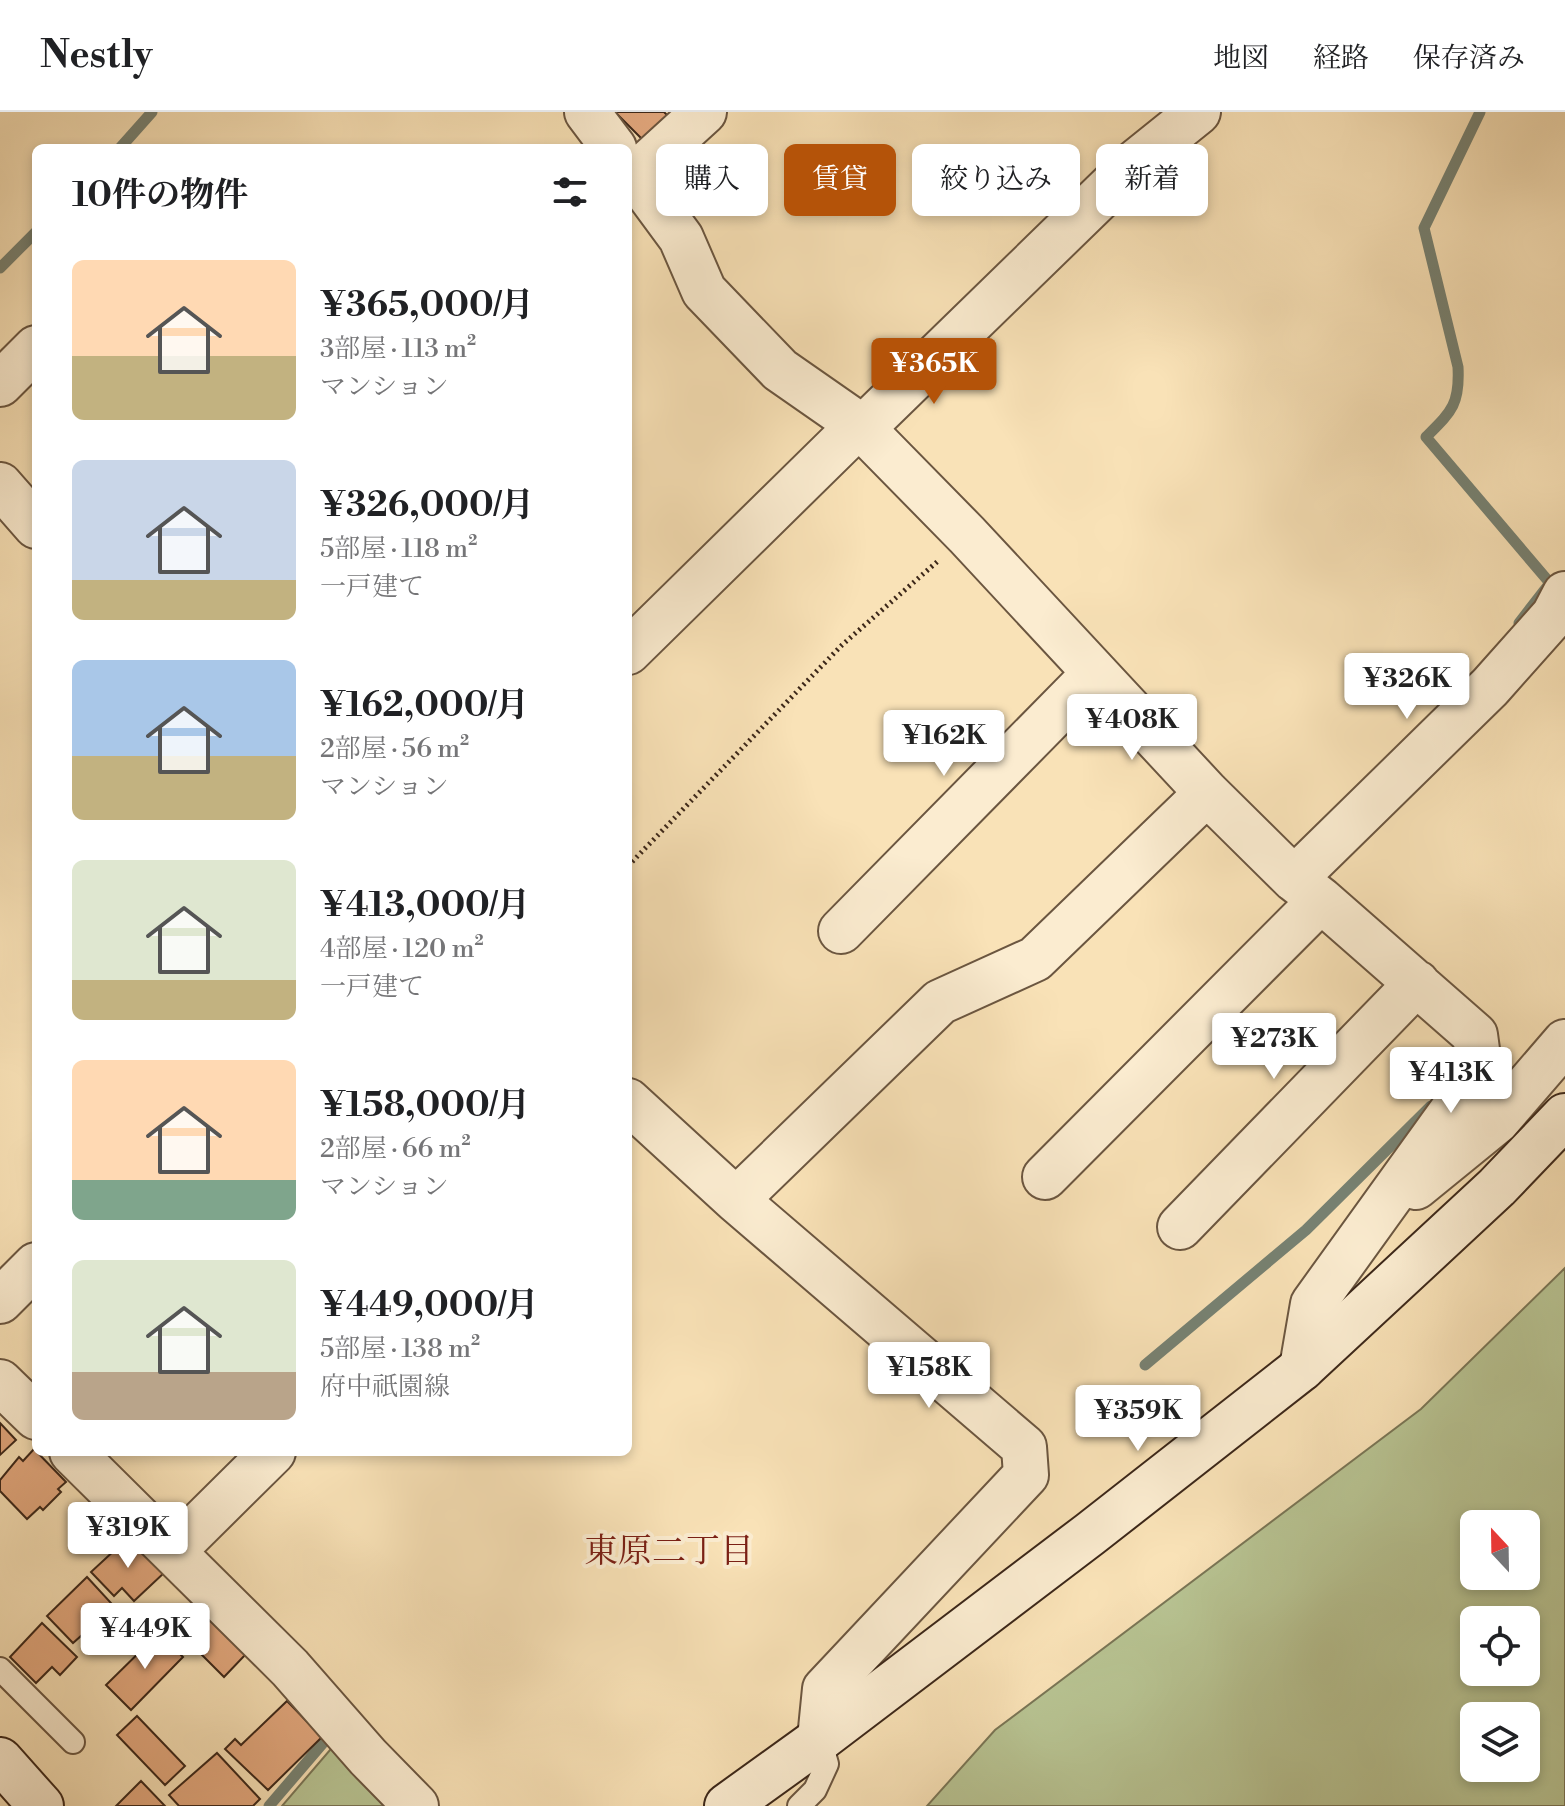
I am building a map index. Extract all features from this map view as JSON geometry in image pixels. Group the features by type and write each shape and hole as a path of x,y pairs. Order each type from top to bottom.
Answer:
{"street":[{"path":"618,144 704,112"},
{"path":"632,648 859,425 872,419 1136,162 1198,112"},
{"path":"632,175 681,238 704,291 780,370 859,425 967,535 1207,793 1307,890 1475,1035 1480,1072 1313,1304 1302,1368"},
{"path":"0,384 32,352"},
{"path":"0,485 32,521"},
{"path":"1045,1177 1490,687 1554,615 1565,594"},
{"path":"841,931 1095,673"},
{"path":"736,1200 940,1002 1035,959 1207,793"},
{"path":"1180,1227 1417,983"},
{"path":"1371,1223 1497,1121 1565,1042"},
{"path":"632,1105 736,1200 1024,1447 1026,1475 825,1689 820,1739"},
{"path":"727,1806 1090,1534 1302,1368 1497,1187 1565,1116"},
{"path":"0,1301 32,1269"},
{"path":"0,1382 32,1413"},
{"path":"76,1456 290,1668 368,1757 416,1806"},
{"path":"173,1551 269,1456"},
{"path":"0,1760 41,1806"}],"lane":[{"path":"0,1669 73,1742"},
{"path":"799,1806 815,1790 827,1764 820,1739"}],"path":[{"path":"632,862 842,645 942,558"}],"green space":[{"path":"1565,1268 1565,1806 927,1806 995,1730 1421,1409"},
{"path":"336,1743 398,1806 282,1806"}],"building":[{"path":"615,112 664,112 671,119 646,143"},
{"path":"0,1423 16,1440 0,1455"},
{"path":"32,1451 32,1456 41,1456 66,1482 58,1489 61,1492 43,1510 40,1507 27,1519 0,1491 0,1480 19,1457 23,1461"},
{"path":"130,1536 165,1572 134,1601 122,1588 114,1596 91,1572"},
{"path":"87,1577 111,1603 108,1607 110,1610 73,1643 47,1616"},
{"path":"211,1619 246,1654 224,1677 189,1642"},
{"path":"42,1623 77,1657 60,1675 52,1667 36,1683 10,1657"},
{"path":"159,1633 183,1657 131,1710 106,1685"},
{"path":"287,1701 322,1737 268,1790 225,1749 235,1739 241,1745"},
{"path":"137,1716 185,1766 165,1785 117,1735"},
{"path":"217,1753 260,1799 253,1806 179,1806 169,1795"},
{"path":"141,1781 165,1806 116,1806"}],"waterway":[{"path":"124,144 152,112"},
{"path":"1480,112 1424,228 1458,367 1457,390 1452,407 1426,437 1550,583 1519,623"},
{"path":"0,268 32,236"},
{"path":"1145,1365 1306,1230 1431,1106"},
{"path":"269,1806 330,1735 329,1730"}],"district":[{"name":"東原二丁目","path":"669,1550"}]}
